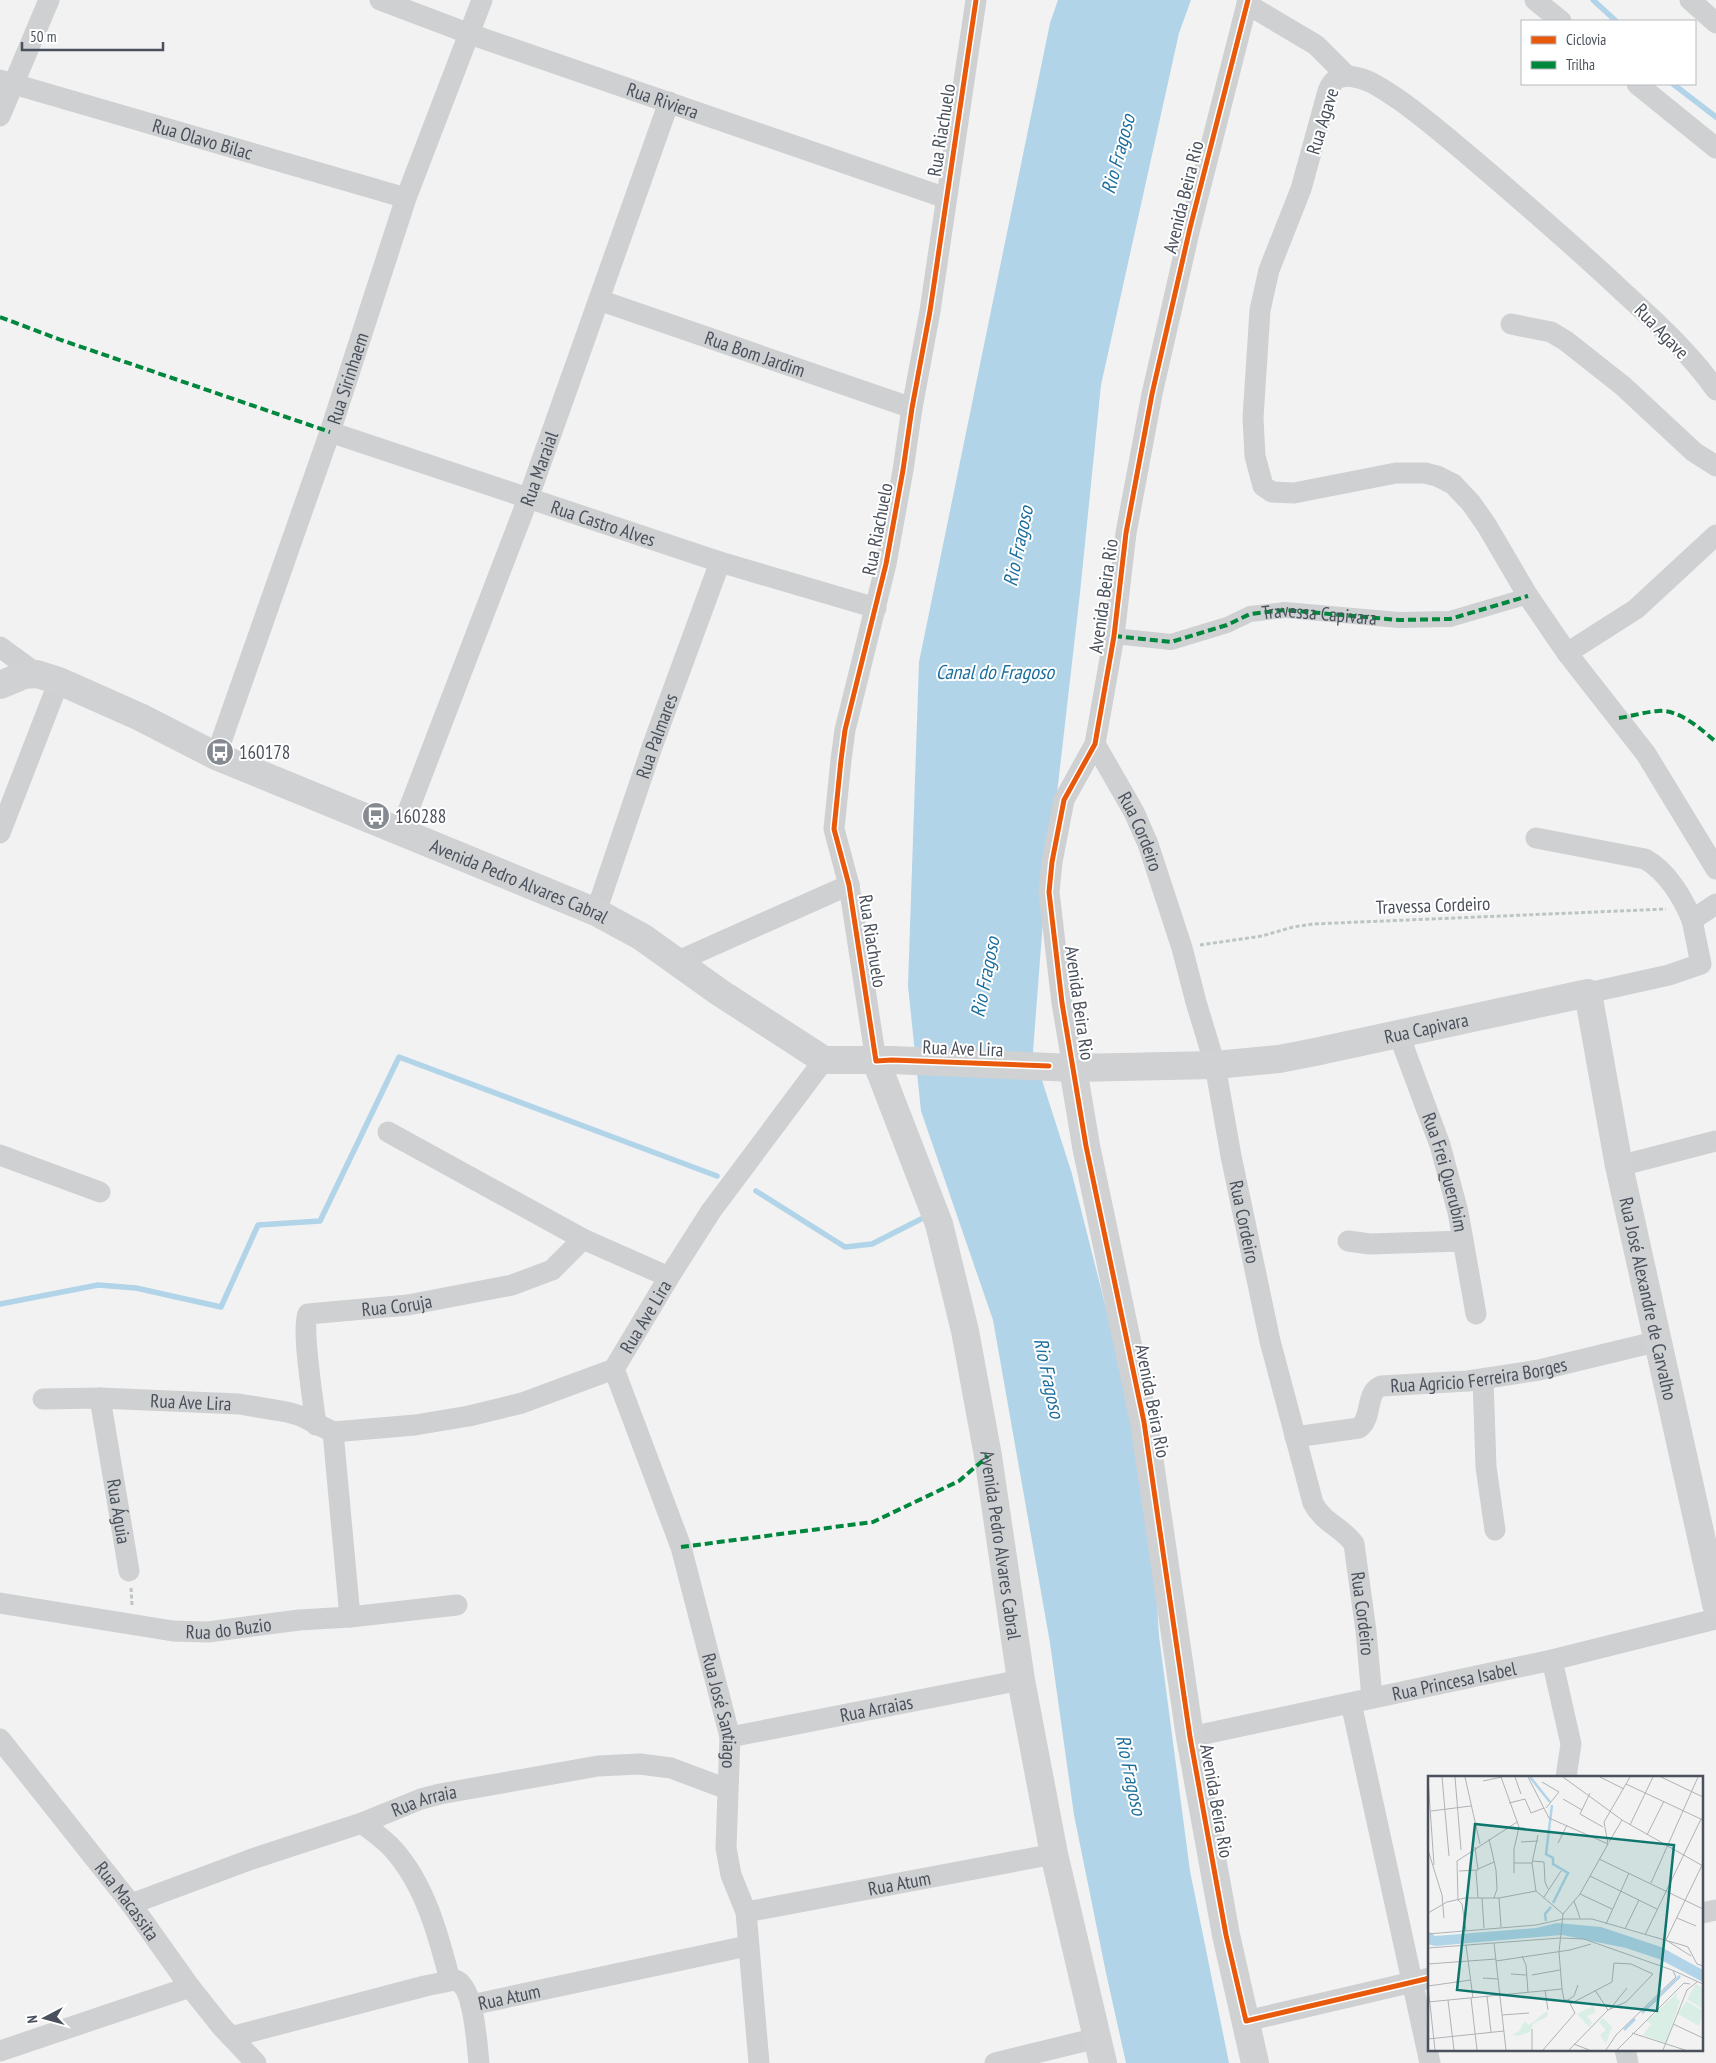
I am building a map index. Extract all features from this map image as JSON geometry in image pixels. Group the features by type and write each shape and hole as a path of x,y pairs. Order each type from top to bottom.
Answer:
{"main road":[{"path":"0,686 24,675 48,677"},
{"name":"Avenida Pedro Alvares Cabral","path":"48,677 140,717 216,756 596,912 642,937 676,962 824,1060"},
{"name":"Rua Capivara","path":"1061,1067 1215,1065 1279,1058 1400,1035 1588,993"},
{"name":"Rua José Alexandre de Carvalho","path":"1588,993 1619,1166 1716,1604"},
{"name":"Rua Ave Lira","path":"824,1060 1061,1067"},
{"name":"Avenida Pedro Alvares Cabral","path":"884,1061 939,1224 965,1331 988,1456 1021,1680 1054,1854 1100,2051"},
{"name":"Avenida Beira Rio","path":"1061,1067 1086,1146 1144,1422 1190,1736 1226,1935 1255,2063"}],"street":[{"path":"0,116 6,83 49,0"},
{"name":"Rua Riviera","path":"380,0 470,34 946,198"},
{"name":"Rua Sirinhaem","path":"216,756 330,432 406,198 482,0"},
{"name":"Rua Riachuelo","path":"884,1061 849,885 834,828 840,760 845,730 867,637 876,608 903,470 912,408 930,311 976,0"},
{"path":"1535,0 1560,20"},
{"path":"1690,0 1716,23"},
{"path":"1248,2 1316,45 1347,76"},
{"name":"Avenida Beira Rio","path":"1061,1067 1062,1003 1049,892 1052,862 1064,800 1095,744 1114,636 1126,533 1152,394 1190,228 1248,2"},
{"name":"Rua Agave","path":"1528,596 1487,526 1471,503 1460,490 1442,478 1425,473 1396,473 1285,493 1272,492 1263,486 1258,474 1253,418 1260,310 1269,270 1301,189 1328,91 1337,78 1347,76 1362,79 1384,90 1419,114 1451,140 1565,238 1659,324 1716,390"},
{"name":"Rua Olavo Bilac","path":"6,83 406,198"},
{"path":"1638,85 1716,148"},
{"name":"Rua Maraial","path":"400,832 528,499 669,102"},
{"name":"Rua Bom Jardim","path":"599,300 912,408"},
{"path":"1511,324 1551,332 1566,341 1623,386 1694,452 1716,466"},
{"name":"Rua Castro Alves","path":"330,432 720,562 876,608"},
{"path":"1567,653 1636,609 1716,535"},
{"name":"Rua Palmares","path":"596,912 649,756 720,562"},
{"path":"1528,596 1567,653 1646,754 1716,869"},
{"name":"Travessa Capivara","path":"1114,636 1171,642 1227,625 1250,614 1285,610 1399,620 1450,619 1528,596"},
{"path":"0,647 48,677 0,833"},
{"name":"Rua Cordeiro","path":"1095,744 1134,812 1148,844 1182,948 1215,1065 1230,1156 1253,1261 1295,1438 1313,1503 1318,1514 1348,1536 1354,1544 1366,1631 1372,1698"},
{"path":"1536,838 1645,859 1653,863 1667,878 1690,914 1716,904"},
{"path":"676,962 849,885"},
{"name":"Rua Capivara","path":"1588,993 1669,975 1708,964 1690,914"},
{"name":"Rua Frei Querubim","path":"1400,1035 1440,1145 1458,1212 1476,1314"},
{"name":"Rua Ave Lira","path":"43,1399 100,1398 239,1404 301,1416 325,1429 415,1425 469,1416 522,1403 614,1369 669,1277 732,1181 824,1060"},
{"path":"388,1132 583,1239 669,1277"},
{"path":"1619,1166 1716,1141"},
{"path":"0,1155 100,1192"},
{"name":"Rua Coruja","path":"325,1429 307,1353 306,1320 308,1314 408,1305 512,1285 552,1270 583,1239"},
{"path":"1348,1241 1370,1244 1463,1241"},
{"name":"Rua Agricio Ferreira Borges","path":"1295,1438 1360,1428 1366,1421 1373,1391 1381,1386 1483,1379 1539,1370 1659,1342"},
{"name":"Rua José Santiago","path":"614,1369 682,1547 730,1737 725,1832 728,1864 746,1912 747,1946 759,2063"},
{"path":"1483,1379 1486,1467 1494,1530"},
{"name":"Rua Águia","path":"100,1398 129,1571"},
{"path":"325,1429 350,1617"},
{"name":"Rua do Buzio","path":"0,1603 173,1631 208,1632 299,1620 350,1617 458,1604"},
{"name":"Rua Princesa Isabel","path":"1190,1736 1552,1660 1716,1619"},
{"path":"1552,1660 1571,1744 1566,1776"},
{"name":"Rua Arraias","path":"730,1737 1021,1680"},
{"path":"1351,1703 1421,1980 1428,2045"},
{"name":"Rua Macassita","path":"0,1739 131,1904 190,1987 231,2037 256,2063"},
{"name":"Rua Arraia","path":"131,1904 252,1859 362,1824 421,1799 440,1794 598,1766 640,1764 671,1768 727,1789"},
{"path":"231,2037 450,1980 435,1928 412,1875 392,1847 362,1824"},
{"name":"Rua Atum","path":"746,1912 1054,1854"},
{"name":"Rua Atum","path":"450,1980 460,1981 471,2005 747,1946"},
{"path":"1246,2021 1421,1980"},
{"path":"0,2051 190,1987"},
{"path":"471,2005 480,2063"},
{"path":"1429,2050 1430,2063"},
{"path":"1625,2050 1628,2063"},
{"path":"995,2063 1100,2051"}],"water":[{"name":"Canal do Fragoso","path":"1058,0 1191,0 1179,33 1101,385 1080,593 1044,907 1033,1052 1072,1174 1149,1478 1159,1636 1190,1871 1229,2063 1126,2063 1074,1815 1050,1643 993,1320 921,1111 908,986 919,662 1050,23"}],"waterway":[{"path":"1593,0 1615,20"},
{"path":"1674,85 1716,117"},
{"path":"0,1304 98,1285 136,1288 221,1307 258,1225 320,1221 399,1057 717,1176"},
{"path":"756,1191 845,1247 872,1244 921,1219"}],"marked path":[{"path":"0,317 61,340 330,432"},
{"path":"1114,636 1171,642 1227,625 1250,614 1285,610 1399,620 1450,619 1528,596"},
{"path":"1619,718 1648,712 1666,711 1689,721 1716,742"},
{"path":"681,1547 873,1522 959,1481 988,1456"}],"cycle path":[{"path":"976,0 930,311 912,408 903,470 886,564 845,730 834,829 849,885 876,1061 1049,1066"},
{"path":"1248,0 1190,228 1152,394 1126,533 1114,636 1095,744 1064,800 1052,862 1049,892 1062,1003 1086,1146 1144,1422 1190,1737 1226,1935 1246,2021 1428,1978"}],"place":[{"name":"160178","path":"220,752"},
{"name":"160288","path":"376,816"}],"water label":[{"name":"Rio Fragoso","path":"1118,154"},
{"name":"Rio Fragoso","path":"1018,546"},
{"name":"Rio Fragoso","path":"985,977"},
{"name":"Rio Fragoso","path":"1049,1378"},
{"name":"Rio Fragoso","path":"1131,1775"}]}
